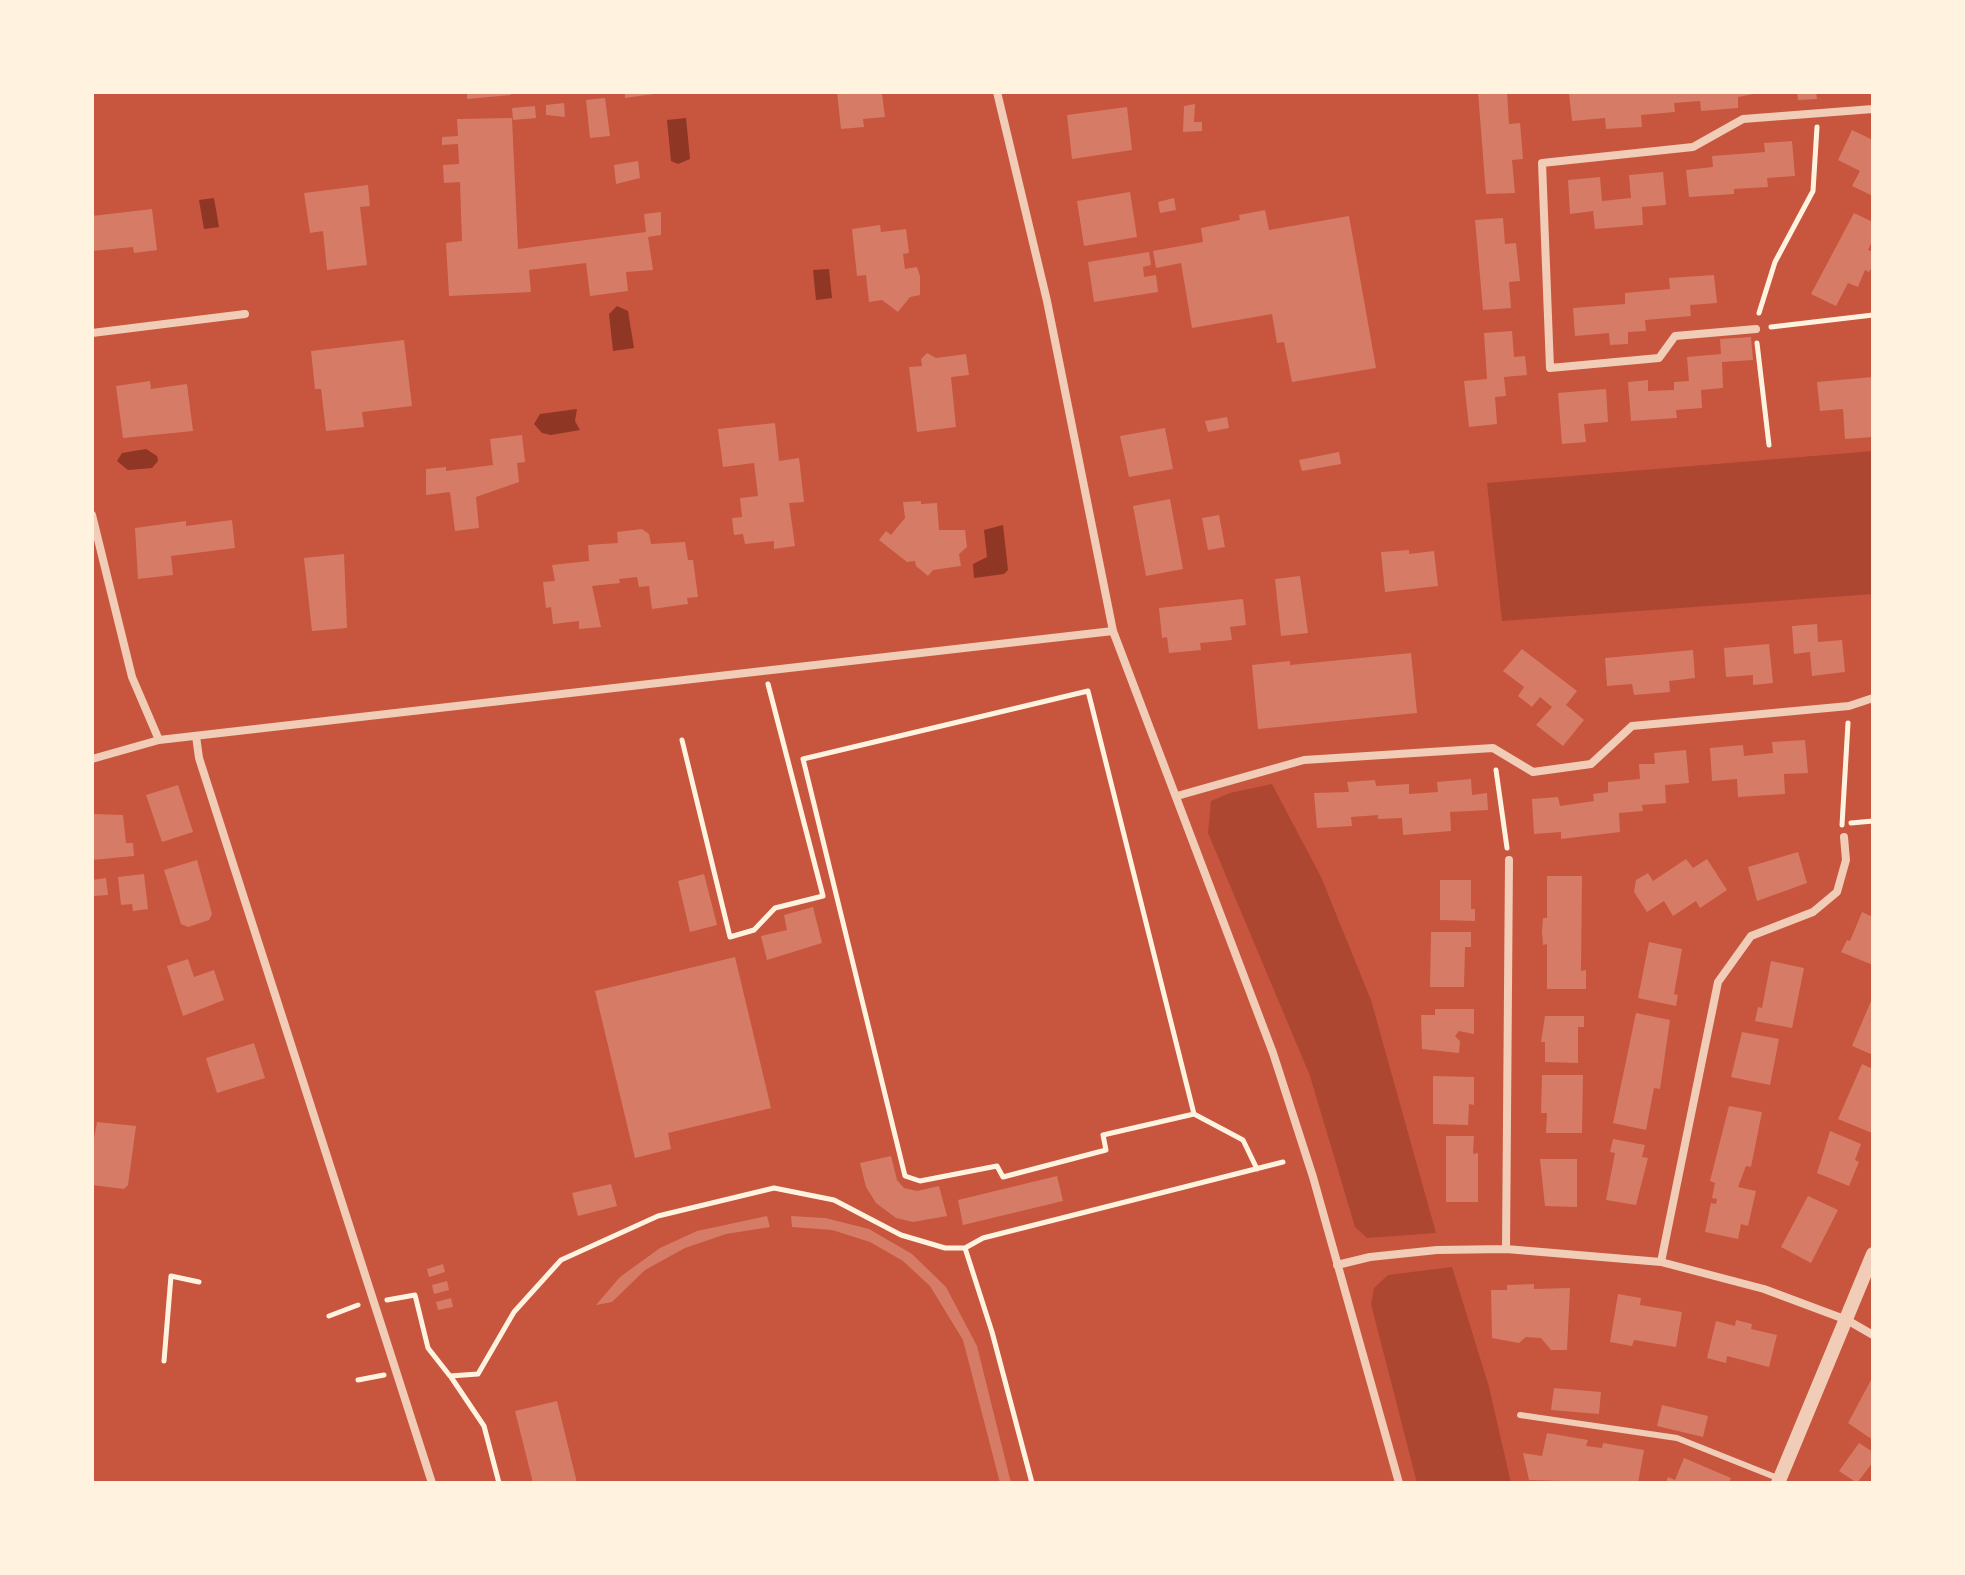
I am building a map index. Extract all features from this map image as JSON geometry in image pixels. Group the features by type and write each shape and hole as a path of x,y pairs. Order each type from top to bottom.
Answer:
{"street":[{"path":"997,92 1047,301 1113,631 1273,1053 1399,1483"},
{"path":"1756,329 1675,336 1659,358 1550,368 1542,163 1693,147 1743,119 1873,109"},
{"path":"92,333 245,314"},
{"path":"92,515 132,677 159,740"},
{"path":"92,759 159,740 1113,631"},
{"path":"1177,796 1304,760 1493,748 1533,772 1591,764 1632,726 1849,706 1873,698"},
{"path":"196,736 199,758 432,1483"},
{"path":"1661,1262 1718,982 1751,936 1813,912 1837,892 1846,860 1844,837"},
{"path":"1506,1249 1509,860"},
{"path":"1337,1265 1370,1257 1437,1250 1506,1249 1661,1262 1764,1289 1847,1320 1873,1335"},
{"path":"1779,1481 1873,1254"}],"lane":[{"path":"1520,1415 1677,1438 1779,1481"}],"path":[{"path":"1769,445 1756,329 1763,292 1813,191 1818,113"},
{"path":"1756,329 1873,315"},
{"path":"682,740 730,937 754,930 775,908 823,896 766,671"},
{"path":"1194,1114 1088,691 803,759 905,1176 920,1181 997,1166 1003,1177 1106,1150 1103,1135 1194,1114 1243,1140 1257,1169"},
{"path":"1844,837 1842,824 1849,706"},
{"path":"1493,748 1509,860"},
{"path":"1842,824 1873,821"},
{"path":"450,1376 478,1374 514,1312 561,1260 658,1216 774,1188 834,1200 901,1235 945,1248 965,1248 983,1238 1283,1162"},
{"path":"965,1248 992,1332 1032,1483"},
{"path":"164,1361 171,1276 199,1282"},
{"path":"329,1316 373,1300 395,1301 415,1295 428,1348 484,1426 499,1483"}],"shaded area":[{"path":"686,118 690,159 678,164 671,161 667,120"},
{"path":"214,198 219,227 204,229 199,200"},
{"path":"829,269 832,298 816,300 813,270"},
{"path":"617,306 628,311 634,348 613,351 609,314"},
{"path":"577,409 575,421 580,430 551,435 542,433 534,424 540,414"},
{"path":"146,449 157,456 158,461 152,468 128,470 117,461 122,453"},
{"path":"1873,451 1873,594 1502,621 1487,483"},
{"path":"1003,525 1008,570 1004,574 974,578 973,564 987,557 984,530"},
{"path":"1272,784 1321,877 1371,1000 1436,1233 1367,1238 1355,1227 1310,1076 1208,833 1211,801 1230,793"},
{"path":"1452,1267 1489,1387 1511,1483 1417,1483 1371,1304 1374,1288 1388,1275"}],"building":[{"path":"467,92 511,92 511,95 467,99"},
{"path":"625,92 654,92 654,94 625,98"},
{"path":"837,92 882,94 885,117 863,119 864,127 841,129"},
{"path":"1478,92 1507,92 1509,124 1520,123 1523,159 1512,160 1515,193 1486,194"},
{"path":"1764,92 1738,97 1738,108 1701,111 1700,101 1674,103 1675,112 1641,115 1642,127 1606,129 1605,118 1572,121 1569,93"},
{"path":"1797,92 1816,92 1817,99 1798,100"},
{"path":"605,98 610,136 590,138 586,100"},
{"path":"564,103 565,117 546,115 546,105"},
{"path":"1195,104 1194,122 1202,122 1202,131 1183,132 1184,106"},
{"path":"535,106 536,118 513,120 512,108"},
{"path":"1127,107 1132,150 1072,159 1067,115"},
{"path":"512,118 518,249 646,232 644,214 661,212 661,235 648,237 653,270 626,272 628,291 590,296 586,263 529,270 531,292 449,296 446,243 462,241 460,182 444,183 443,165 459,164 458,144 442,145 442,137 458,136 457,119"},
{"path":"1852,130 1873,140 1873,196 1852,186 1860,171 1838,160"},
{"path":"1792,141 1795,176 1767,178 1768,187 1734,189 1734,194 1689,197 1686,170 1713,167 1712,156 1765,152 1764,143"},
{"path":"638,161 640,178 616,184 614,165"},
{"path":"1663,172 1666,205 1642,207 1643,225 1595,229 1593,211 1570,214 1568,180 1600,177 1602,201 1631,198 1629,175"},
{"path":"368,185 370,206 360,207 367,265 327,270 323,231 310,233 304,193"},
{"path":"1130,192 1137,237 1084,246 1077,201"},
{"path":"1174,198 1176,210 1160,213 1158,202"},
{"path":"152,209 157,250 134,253 133,247 92,251 92,216"},
{"path":"1265,210 1269,230 1349,216 1376,368 1292,382 1284,342 1277,343 1272,314 1192,328 1181,263 1156,268 1153,251 1203,242 1201,228 1240,220 1239,215"},
{"path":"1854,213 1873,222 1873,239 1868,250 1873,252 1873,265 1869,272 1865,270 1858,287 1848,283 1836,306 1811,294"},
{"path":"1503,218 1505,244 1516,243 1520,281 1509,282 1511,308 1483,310 1475,220"},
{"path":"880,225 881,232 906,229 909,253 903,254 905,269 917,267 920,276 920,295 910,297 898,312 882,300 869,302 866,275 857,276 852,229"},
{"path":"1149,252 1151,265 1143,267 1144,277 1156,275 1158,292 1094,302 1088,262"},
{"path":"1714,275 1717,303 1690,305 1691,316 1645,320 1646,331 1628,332 1628,344 1610,345 1609,333 1575,336 1573,308 1625,304 1625,293 1670,289 1669,278"},
{"path":"1512,331 1514,357 1525,356 1527,375 1504,377 1506,396 1495,397 1497,424 1469,427 1464,381 1487,379 1484,333"},
{"path":"1751,337 1753,360 1722,362 1723,388 1701,390 1702,408 1676,410 1677,418 1631,421 1628,382 1648,380 1648,391 1674,390 1674,382 1689,381 1687,357 1721,354 1720,339"},
{"path":"404,340 412,406 362,412 364,427 326,431 321,389 315,389 311,351"},
{"path":"927,353 936,358 966,354 969,375 951,377 956,427 917,432 909,367 922,366 921,359"},
{"path":"1873,377 1873,437 1845,439 1843,409 1820,411 1817,382"},
{"path":"150,381 151,389 187,384 193,431 123,438 116,386"},
{"path":"1606,389 1608,422 1584,424 1586,442 1562,444 1558,393"},
{"path":"1227,417 1229,428 1208,432 1205,421"},
{"path":"775,423 779,461 799,458 804,502 789,503 795,546 774,549 774,541 745,544 743,534 734,535 732,518 742,517 740,498 758,496 754,463 723,467 718,429"},
{"path":"1165,428 1173,469 1129,477 1120,436"},
{"path":"522,435 525,462 517,463 519,482 476,497 479,528 455,531 450,492 426,495 426,469 446,467 446,471 493,465 490,439"},
{"path":"1339,452 1341,464 1302,471 1299,460"},
{"path":"1170,499 1183,569 1146,576 1133,506"},
{"path":"921,501 921,504 937,503 939,530 965,530 967,547 959,554 961,566 933,570 928,576 916,566 915,561 907,562 879,540 886,531 891,535 905,518 903,502"},
{"path":"1219,515 1225,547 1208,550 1202,518"},
{"path":"232,520 235,548 171,556 173,575 138,579 135,528 186,521 186,526"},
{"path":"642,529 649,534 651,544 685,542 688,560 693,560 698,597 687,598 688,604 652,609 649,586 639,587 637,577 619,579 620,583 592,586 601,627 579,629 579,621 553,624 551,607 546,608 543,582 555,581 552,565 589,561 588,545 618,543 617,532"},
{"path":"1409,550 1409,554 1434,551 1438,586 1385,592 1381,552"},
{"path":"344,554 347,628 312,631 304,558"},
{"path":"1300,576 1308,633 1281,636 1275,579"},
{"path":"1243,599 1246,625 1230,627 1232,640 1200,643 1201,650 1169,653 1167,637 1162,638 1159,608"},
{"path":"1817,624 1818,642 1842,640 1845,672 1812,676 1810,652 1794,654 1792,626"},
{"path":"1769,644 1773,683 1753,685 1753,675 1726,677 1724,648"},
{"path":"1522,649 1577,691 1566,705 1584,720 1563,746 1536,725 1552,707 1540,697 1532,707 1518,696 1524,687 1503,671"},
{"path":"1693,650 1695,678 1669,681 1670,692 1634,695 1632,684 1607,686 1605,658"},
{"path":"1411,653 1417,713 1258,729 1252,665 1290,661 1290,665"},
{"path":"1805,740 1808,773 1784,774 1785,794 1738,797 1737,779 1712,781 1710,748 1743,745 1744,756 1773,753 1772,742"},
{"path":"1686,750 1689,783 1665,785 1666,803 1642,805 1643,811 1619,813 1620,832 1561,839 1561,832 1534,834 1532,799 1558,797 1560,806 1594,801 1593,794 1608,792 1608,782 1640,779 1639,764 1655,764 1654,753"},
{"path":"1471,779 1472,795 1487,793 1488,810 1450,812 1451,831 1403,835 1402,818 1378,819 1378,815 1351,817 1352,826 1317,828 1314,793 1349,792 1347,782 1375,780 1376,786 1409,784 1409,794 1438,792 1437,782"},
{"path":"178,785 193,832 162,842 146,795"},
{"path":"92,814 123,815 126,843 133,843 134,856 92,860"},
{"path":"1798,852 1807,883 1757,901 1748,867"},
{"path":"1686,859 1693,868 1707,859 1727,890 1700,908 1696,901 1673,916 1664,901 1647,912 1634,892 1636,880 1648,873 1653,881"},
{"path":"197,860 212,914 209,920 188,927 181,924 164,870"},
{"path":"144,874 148,909 133,911 132,904 121,905 118,877"},
{"path":"704,874 717,925 690,932 678,881"},
{"path":"1547,876 1582,876 1581,971 1586,970 1586,989 1547,989 1547,944 1543,945 1542,932 1543,918 1547,918"},
{"path":"106,878 108,895 93,896 92,880"},
{"path":"1440,880 1471,880 1471,909 1475,909 1475,921 1440,920"},
{"path":"813,907 822,943 767,960 761,936 787,930 784,915"},
{"path":"1862,912 1873,917 1873,965 1841,952 1847,940 1850,941"},
{"path":"1431,932 1471,932 1471,947 1465,947 1464,987 1430,987"},
{"path":"1649,942 1682,949 1674,994 1678,995 1676,1006 1638,998"},
{"path":"735,957 771,1108 668,1133 671,1149 635,1158 595,991"},
{"path":"188,959 194,977 214,970 224,1000 183,1016 167,966"},
{"path":"1771,961 1804,968 1792,1028 1755,1021 1758,1007 1762,1008"},
{"path":"1873,1002 1873,1055 1852,1046"},
{"path":"1435,1009 1474,1009 1474,1034 1459,1031 1455,1036 1460,1041 1459,1053 1422,1049 1421,1015 1435,1015"},
{"path":"1636,1013 1670,1020 1660,1089 1654,1088 1646,1130 1613,1123"},
{"path":"1545,1016 1584,1016 1584,1027 1578,1027 1578,1063 1545,1062 1545,1042 1541,1042"},
{"path":"1742,1032 1779,1039 1770,1085 1731,1077"},
{"path":"254,1043 265,1078 217,1093 206,1058"},
{"path":"1862,1064 1873,1069 1872,1133 1838,1119"},
{"path":"1542,1075 1583,1075 1582,1133 1546,1133 1547,1113 1541,1113"},
{"path":"1433,1076 1474,1077 1474,1105 1469,1104 1468,1125 1433,1124"},
{"path":"1729,1106 1762,1112 1751,1167 1746,1166 1738,1187 1756,1191 1748,1226 1741,1224 1738,1239 1705,1232 1711,1203 1716,1204 1717,1199 1712,1198 1715,1183 1710,1181"},
{"path":"97,1122 136,1126 128,1185 124,1189 92,1185 92,1149"},
{"path":"1830,1131 1861,1144 1855,1160 1859,1162 1849,1186 1817,1173"},
{"path":"1446,1136 1474,1136 1473,1154 1478,1153 1478,1202 1446,1202"},
{"path":"1613,1139 1645,1145 1642,1157 1648,1158 1636,1205 1606,1200 1615,1153 1610,1152"},
{"path":"891,1156 897,1180 904,1188 917,1191 939,1186 947,1216 913,1222 896,1218 876,1203 866,1187 860,1163"},
{"path":"1540,1159 1577,1159 1577,1207 1545,1206"},
{"path":"1057,1176 1063,1201 963,1225 958,1200"},
{"path":"611,1184 617,1206 578,1216 572,1193"},
{"path":"1808,1196 1838,1210 1811,1263 1781,1247"},
{"path":"767,1216 770,1227 726,1234 685,1248 645,1270 612,1302 596,1305 620,1277 660,1248 697,1231"},
{"path":"791,1216 825,1218 869,1229 912,1254 946,1287 977,1346 1011,1483 1000,1483 963,1340 930,1286 903,1261 870,1242 832,1230 792,1227"},
{"path":"443,1264 445,1272 429,1277 427,1269"},
{"path":"447,1281 449,1290 434,1294 432,1285"},
{"path":"1534,1284 1534,1289 1570,1288 1567,1350 1551,1350 1541,1338 1526,1337 1519,1343 1492,1338 1491,1290 1507,1290 1507,1285"},
{"path":"1618,1294 1641,1298 1640,1305 1682,1312 1676,1347 1634,1340 1632,1346 1610,1342"},
{"path":"451,1298 453,1307 438,1310 436,1302"},
{"path":"1736,1320 1752,1324 1751,1329 1777,1335 1769,1367 1727,1356 1726,1363 1707,1358 1716,1321 1735,1326"},
{"path":"1873,1381 1873,1440 1848,1423"},
{"path":"1554,1388 1601,1392 1599,1414 1551,1410"},
{"path":"557,1401 577,1483 533,1483 515,1411"},
{"path":"1662,1405 1708,1416 1703,1437 1657,1426"},
{"path":"1547,1433 1588,1440 1586,1446 1602,1448 1603,1443 1644,1450 1638,1483 1529,1480 1523,1453 1542,1456"},
{"path":"1859,1443 1873,1452 1873,1462 1857,1483 1839,1471"},
{"path":"1684,1458 1731,1478 1729,1483 1666,1483 1668,1477 1675,1480"}]}
